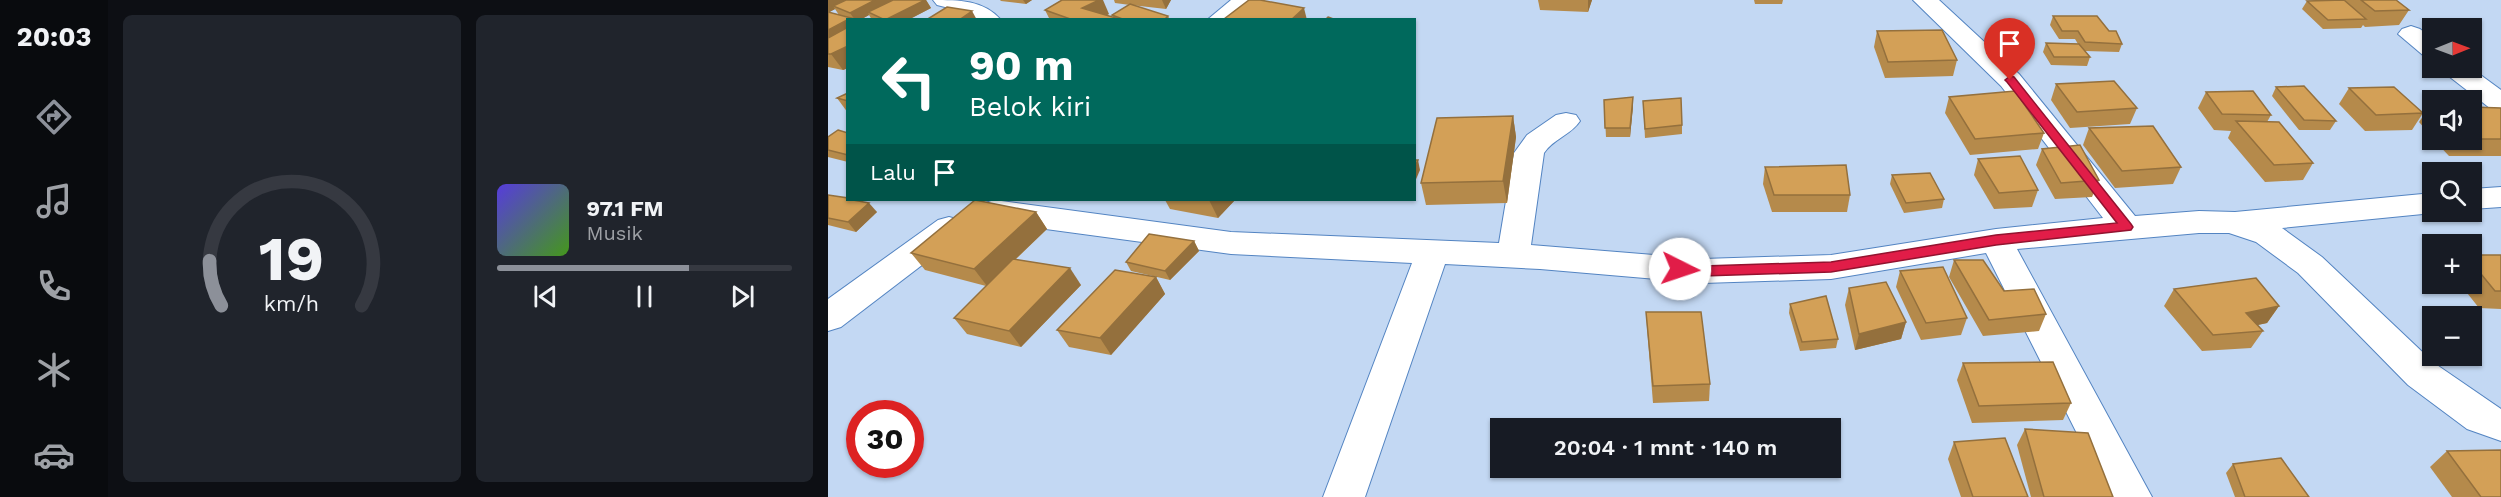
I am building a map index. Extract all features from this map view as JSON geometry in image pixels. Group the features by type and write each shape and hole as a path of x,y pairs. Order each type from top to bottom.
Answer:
{"street":[{"path":"945,0 976,9 985,13 988,18"},
{"path":"1222,18 1246,0"},
{"path":"1925,0 2010,80 2127,227"},
{"path":"2411,34 2422,42"},
{"path":"2468,78 2501,103"},
{"path":"1513,255 1529,153 1537,141 1566,122"},
{"path":"2482,198 2501,196"},
{"path":"828,318 982,204 1231,243 1513,255 1703,271 1831,267 1996,240 2127,227 2231,222 2422,204"},
{"path":"2231,222 2267,234 2285,246 2310,265 2421,374 2481,418 2501,425"},
{"path":"1996,240 2132,497"},
{"path":"1344,497 1433,252"}],"building":[{"path":"846,0 875,0 850,13 833,6"},
{"path":"893,0 925,0 889,18 881,18 868,12"},
{"path":"1062,0 1099,0 1082,8 1116,18 1067,18 1045,10"},
{"path":"1249,0 1304,8 1293,18 1225,18"},
{"path":"2344,0 2366,19 2328,20 2307,1"},
{"path":"2361,0 2396,0 2409,10 2375,11"},
{"path":"1130,4 1168,16 1166,18 1120,18 1112,15"},
{"path":"947,7 972,11 962,18 929,18"},
{"path":"828,12 851,18 846,18 846,21 828,30"},
{"path":"2053,16 2097,16 2109,31 2116,31 2122,44 2085,42 2078,31 2062,31"},
{"path":"846,28 846,47 828,54 828,38"},
{"path":"1942,30 1957,60 1888,62 1877,31"},
{"path":"2046,43 2079,44 2090,57 2054,57"},
{"path":"2114,81 2137,108 2077,112 2056,84"},
{"path":"2304,86 2336,121 2304,120 2276,87"},
{"path":"2394,87 2422,113 2376,115 2349,88"},
{"path":"2015,91 2044,133 1975,139 1949,97"},
{"path":"2253,91 2271,115 2222,114 2206,92"},
{"path":"846,94 846,100 837,98"},
{"path":"1633,97 1630,128 1605,128 1604,100"},
{"path":"1681,98 1682,125 1645,129 1643,101"},
{"path":"2482,107 2501,108 2501,139 2482,139"},
{"path":"1513,116 1503,181 1421,183 1437,118"},
{"path":"2236,121 2279,122 2313,163 2274,165"},
{"path":"2153,126 2181,167 2122,171 2089,128"},
{"path":"838,130 846,132 846,154 828,150 828,137"},
{"path":"2080,145 2099,180 2061,183 2042,149"},
{"path":"2020,156 2038,190 1999,193 1978,159"},
{"path":"1846,165 1850,195 1774,195 1765,167"},
{"path":"1930,173 1944,199 1906,203 1892,175"},
{"path":"828,195 846,198 846,201 869,203 848,222 828,218"},
{"path":"974,201 1036,212 974,269 911,253"},
{"path":"1149,234 1194,241 1165,271 1126,262"},
{"path":"2482,255 2501,255 2501,291 2495,291 2482,275"},
{"path":"1013,259 1070,268 1009,331 954,318"},
{"path":"1954,260 1983,260 2004,291 2034,289 2046,314 1989,320"},
{"path":"1943,267 1967,318 1926,323 1900,271"},
{"path":"1115,270 1156,277 1100,338 1057,330"},
{"path":"2256,278 2279,306 2246,313 2263,331 2213,335 2174,289"},
{"path":"1886,282 1906,322 1859,334 1849,288"},
{"path":"1826,296 1838,339 1802,342 1790,304"},
{"path":"1646,312 1701,312 1710,384 1653,386"},
{"path":"2053,362 2071,403 1979,406 1963,363"},
{"path":"2025,429 2088,433 2113,497 2044,497"},
{"path":"2005,438 2028,497 1973,497 1954,442"},
{"path":"2501,450 2501,497 2481,497 2447,451"},
{"path":"2281,458 2309,497 2245,497 2233,464"}],"route":[{"path":"1680,269 1703,271 1831,267 1996,240 2127,227 2010,80"}]}
